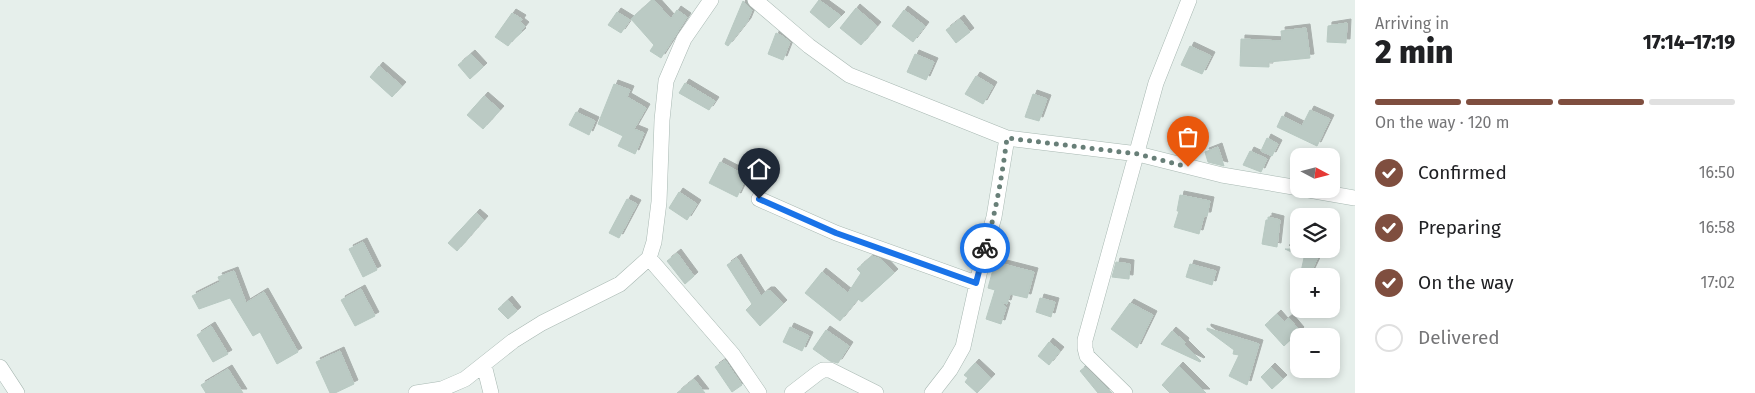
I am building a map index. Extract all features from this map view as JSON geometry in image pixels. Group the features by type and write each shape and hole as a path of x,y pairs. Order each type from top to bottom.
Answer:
{"street":[{"path":"416,393 450,386 465,379 514,341 542,323 620,284 649,258 654,242 659,202 666,80 684,39 711,0"},
{"path":"755,0 809,46 849,75 1007,138 1138,154 1222,175 1290,186"},
{"path":"1124,393 1087,356 1084,348 1156,83 1182,12 1189,0"},
{"path":"932,393 950,370 963,347 976,283 1001,187 1007,138"},
{"path":"1340,195 1355,198"},
{"path":"759,199 836,233 976,283"},
{"path":"649,258 733,355 759,393"},
{"path":"484,365 491,393"},
{"path":"0,367 17,393"},
{"path":"792,393 818,373 823,370 830,370 876,393"}],"building":[{"path":"652,0 671,19 677,10 687,17 661,58 650,51 654,45 631,19"},
{"path":"819,0 841,16 829,28 810,12"},
{"path":"743,1 752,10 747,22 728,46 725,44"},
{"path":"856,8 877,26 861,45 840,28"},
{"path":"904,10 925,26 913,42 892,26"},
{"path":"617,12 630,20 621,33 608,25"},
{"path":"512,13 522,19 520,22 525,26 522,32 508,46 495,37"},
{"path":"960,19 970,32 956,43 946,30"},
{"path":"1347,23 1346,43 1327,42 1328,26"},
{"path":"1306,28 1310,58 1269,62 1269,67 1240,66 1241,39 1282,41 1281,31"},
{"path":"776,33 790,42 783,60 768,54"},
{"path":"1190,46 1211,56 1202,74 1181,65"},
{"path":"471,54 483,67 470,79 458,65"},
{"path":"915,54 934,62 926,80 907,72"},
{"path":"379,66 402,86 392,97 370,77"},
{"path":"976,76 993,86 983,104 965,94"},
{"path":"685,83 715,101 709,110 679,93"},
{"path":"614,84 630,90 627,97 646,108 634,129 644,133 635,154 618,146 623,136 598,124"},
{"path":"1033,94 1047,99 1039,121 1025,117"},
{"path":"484,96 500,110 483,129 467,115"},
{"path":"1310,110 1330,119 1317,146 1277,127 1282,116 1302,126"},
{"path":"576,112 595,121 589,135 569,125"},
{"path":"1267,138 1278,144 1272,156 1261,151"},
{"path":"1218,147 1224,166 1208,162 1205,152"},
{"path":"1250,151 1267,159 1261,172 1243,165"},
{"path":"720,162 747,176 737,197 709,183"},
{"path":"679,192 697,204 687,220 669,208"},
{"path":"1180,195 1210,201 1207,216 1204,216 1199,234 1174,227 1179,211 1177,211"},
{"path":"627,199 637,204 619,238 609,233"},
{"path":"476,213 484,220 457,251 448,243"},
{"path":"1268,217 1280,220 1277,247 1262,244"},
{"path":"363,242 377,270 363,277 349,249"},
{"path":"677,253 694,276 685,284 667,261"},
{"path":"872,256 881,259 894,273 862,302 858,299 840,321 805,293 822,272 848,293 861,273 857,269"},
{"path":"737,258 761,296 767,291 771,291 783,304 760,326 746,310 752,304 727,265"},
{"path":"1304,258 1318,258 1313,268 1302,268"},
{"path":"995,262 1034,272 1027,298 1010,294 1007,304 1001,302 1006,307 1001,324 986,319 995,290 988,288"},
{"path":"1116,262 1130,264 1129,279 1112,277"},
{"path":"1190,264 1216,271 1212,285 1186,277"},
{"path":"234,271 246,303 264,292 298,352 277,364 260,332 253,336 230,298 199,309 192,296 220,282 218,277"},
{"path":"361,289 375,316 355,326 341,300"},
{"path":"1040,298 1055,302 1051,317 1036,312"},
{"path":"508,300 517,311 508,319 498,309"},
{"path":"1130,303 1153,315 1137,348 1111,329"},
{"path":"1277,314 1284,322 1289,318 1297,328 1290,328 1290,340 1284,346 1265,325"},
{"path":"211,326 228,354 213,362 197,335"},
{"path":"790,327 809,336 802,351 783,342"},
{"path":"1207,328 1259,344 1247,385 1229,376 1239,355 1233,354 1234,350 1207,330"},
{"path":"826,330 849,346 838,363 830,361 813,349"},
{"path":"1172,331 1185,342 1184,344 1200,362 1161,344"},
{"path":"1049,342 1060,351 1049,365 1038,356"},
{"path":"340,351 354,384 335,393 330,393 316,362"},
{"path":"725,360 742,385 732,392 715,367"},
{"path":"975,363 991,378 977,393 965,382 968,378 964,375"},
{"path":"1179,366 1206,393 1170,393 1162,385"},
{"path":"1085,367 1112,393 1098,393 1080,371"},
{"path":"1271,367 1283,379 1272,389 1261,377"},
{"path":"228,369 243,393 206,393 201,385"},
{"path":"694,379 705,393 677,393"}],"way so far":[{"path":"985,248 1001,187 1007,138 1138,154 1188,167"}],"route":[{"path":"759,199 836,233 976,283 985,248"}]}
